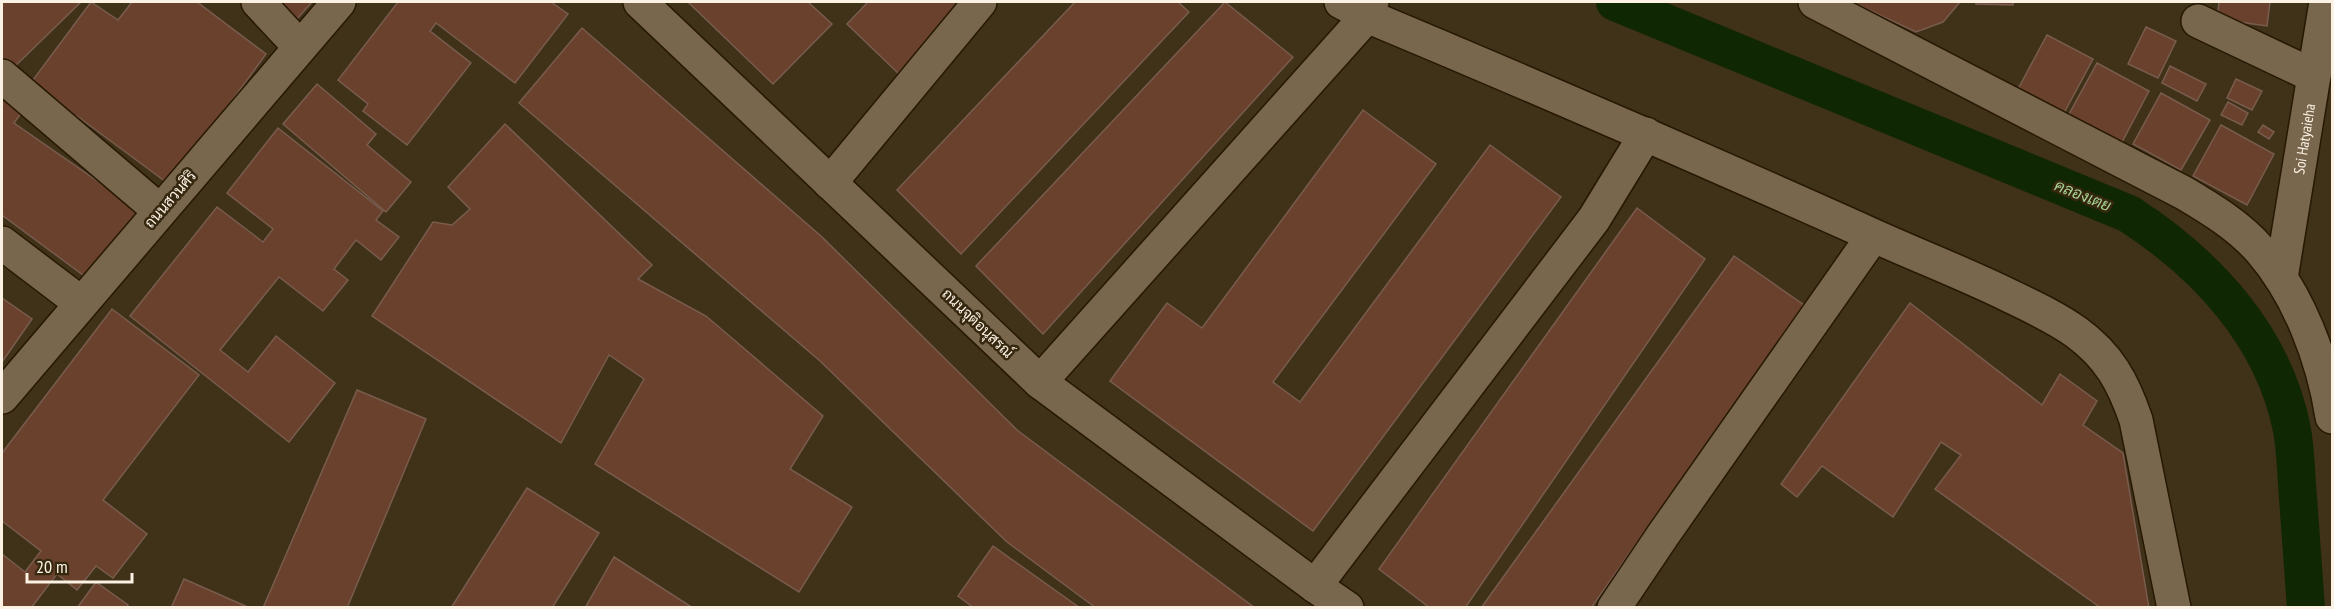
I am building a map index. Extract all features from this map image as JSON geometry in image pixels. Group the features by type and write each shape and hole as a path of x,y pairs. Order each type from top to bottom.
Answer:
{"street":[{"path":"258,2 300,47"},
{"name":"ถนนสวนศิริ","path":"2,397 339,2"},
{"name":"ถนนจุติอนุสรณ์","path":"640,2 1040,382 1347,608"},
{"path":"830,183 980,2"},
{"path":"1815,2 2184,193 2212,209 2245,235 2260,250 2281,278 2302,319 2332,417"},
{"name":"Soi Hatyaieha","path":"2281,278 2326,2"},
{"path":"1040,382 1360,6 1873,236 1952,268 2053,318 2095,348 2112,366 2126,390 2136,420 2174,608"},
{"path":"2198,21 2314,76"},
{"path":"2,76 160,211"},
{"path":"1315,586 1594,219 1646,134"},
{"path":"1614,608 1873,236"},
{"path":"2,243 81,303"}],"building":[{"path":"2,2 81,2 8,73 2,67"},
{"path":"91,2 118,20 132,2 197,2 266,54 170,185 77,116 70,126 24,92"},
{"path":"273,2 312,2 296,20"},
{"path":"398,2 551,2 568,14 515,83 436,23 430,31 471,63 407,145 363,111 368,104 338,80"},
{"path":"688,2 808,2 832,24 773,84"},
{"path":"868,2 969,2 900,75 847,24"},
{"path":"1075,2 1178,2 1189,12 961,254 897,190"},
{"path":"1225,2 1293,57 1043,334 976,266"},
{"path":"1852,2 1960,2 1943,22 1916,32"},
{"path":"1976,2 2013,2 2013,5 1976,4"},
{"path":"2219,2 2270,2 2267,26 2217,19"},
{"path":"2146,27 2176,41 2158,78 2128,64"},
{"path":"582,28 822,237 1017,430 1255,608 1096,608 1007,542 820,361 519,103"},
{"path":"2047,35 2093,59 2064,113 2018,89"},
{"path":"2097,63 2149,91 2121,144 2068,116"},
{"path":"2170,66 2206,84 2197,101 2162,83"},
{"path":"2236,79 2262,91 2252,110 2227,98"},
{"path":"317,84 376,134 367,145 411,182 386,212 283,124"},
{"path":"2161,93 2210,120 2181,170 2133,144"},
{"path":"2,97 22,112 14,123 142,212 91,281 2,215"},
{"path":"2228,102 2248,113 2242,125 2221,115"},
{"path":"1363,110 1436,164 1273,382 1300,402 1490,145 1561,197 1313,531 1110,381 1167,303 1202,328"},
{"path":"505,124 652,265 638,279 706,316 823,416 790,469 852,507 799,592 595,464 644,379 609,355 561,443 372,316 433,222 452,225 470,209 448,187"},
{"path":"2221,125 2274,154 2247,205 2193,176"},
{"path":"2263,125 2274,132 2269,139 2258,132"},
{"path":"278,128 383,211 376,220 399,237 381,260 356,240 334,269 348,280 323,311 279,277 220,350 248,372 276,336 335,383 289,442 130,316 217,207 263,242 273,229 227,193"},
{"path":"1637,208 1705,259 1465,608 1430,608 1379,569"},
{"path":"1734,256 1804,305 1591,608 1481,608"},
{"path":"2,298 32,319 2,362"},
{"path":"1910,303 2042,405 2060,374 2097,401 2083,425 2123,453 2149,608 2101,608 1935,489 1961,455 1941,442 1893,517 1822,466 1797,497 1781,484"},
{"path":"112,309 199,375 103,500 147,534 113,578 96,566 77,590 57,574 31,608 2,608 2,554 25,572 41,551 2,521 2,453"},
{"path":"357,390 426,419 347,608 263,608"},
{"path":"527,488 599,533 552,608 451,608"},
{"path":"993,546 1080,608 974,608 958,596"},
{"path":"614,557 693,608 585,608"},
{"path":"184,579 250,608 171,608"},
{"path":"96,582 128,605 126,608 77,608"}],"waterway":[{"name":"คลองเตย","path":"1615,2 2129,214 2184,256 2210,280 2253,334 2270,364 2283,396 2294,447 2306,608"}]}
